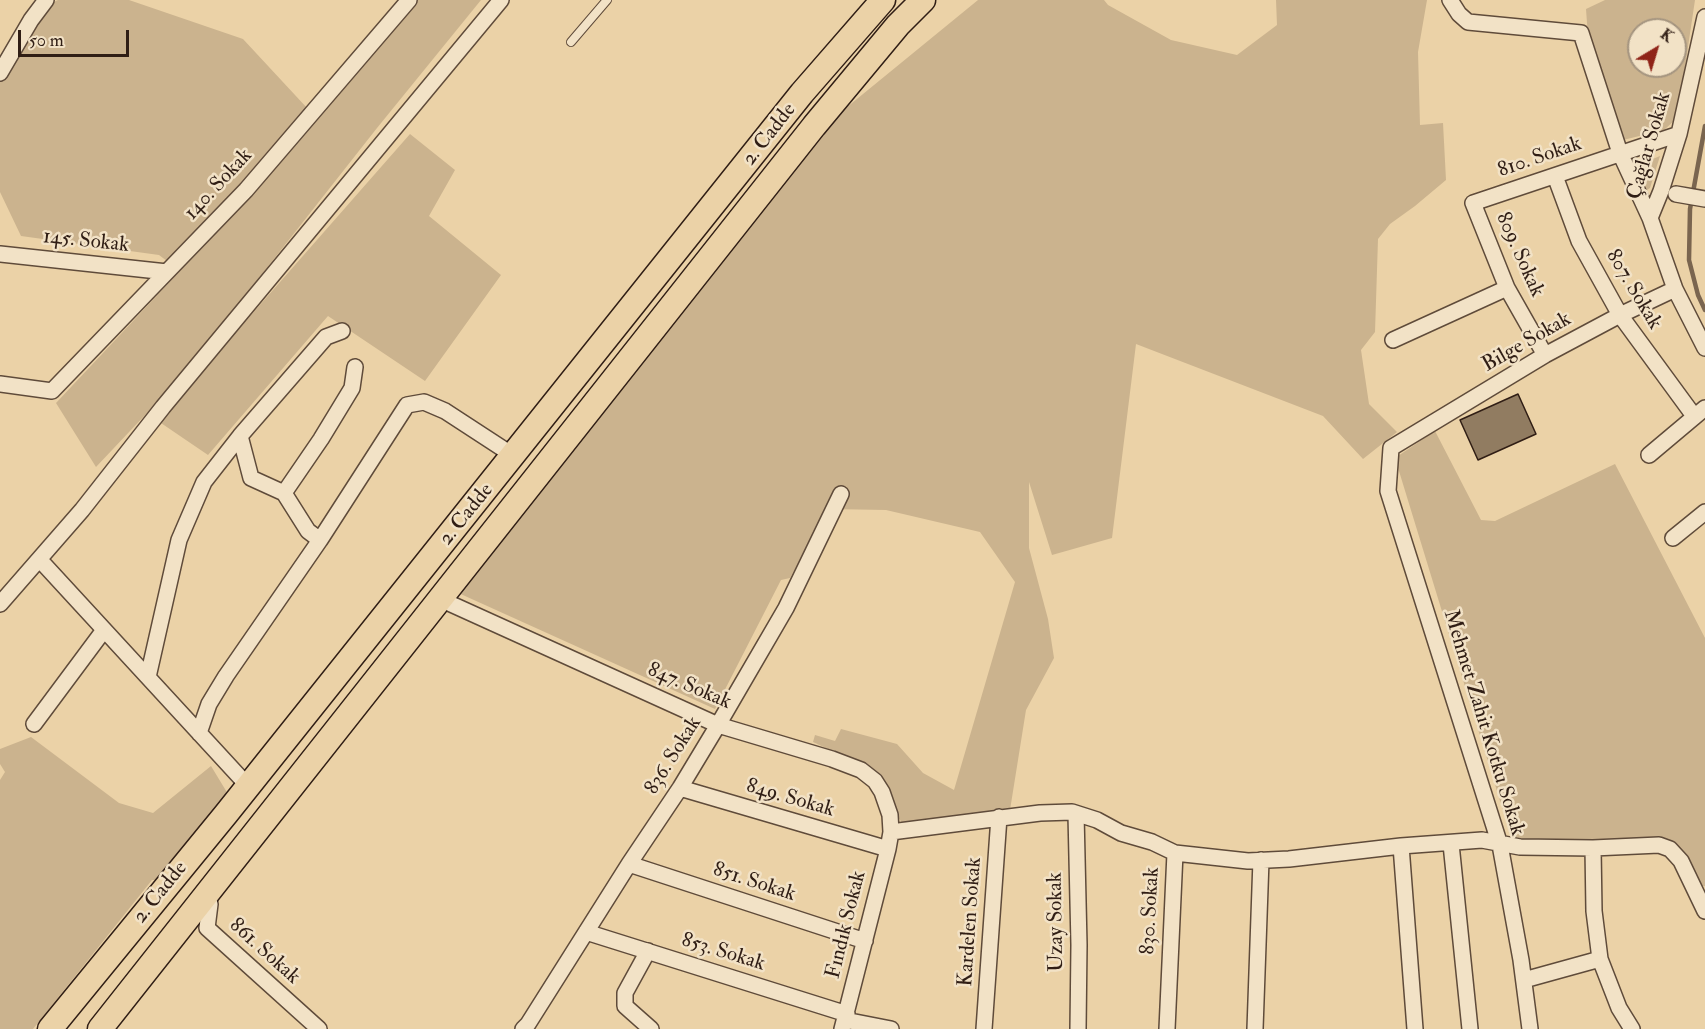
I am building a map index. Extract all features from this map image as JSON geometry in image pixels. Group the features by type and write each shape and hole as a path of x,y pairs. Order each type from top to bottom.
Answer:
{"main road":[{"name":"2. Cadde","path":"50,1029 514,456 802,93 883,0"},
{"name":"2. Cadde","path":"100,1029 814,126 898,25 923,0"}],"street":[{"path":"0,73 46,0"},
{"name":"140. Sokak","path":"5,385 52,391 246,190 408,0"},
{"path":"0,604 82,510 163,407 501,0"},
{"path":"1450,0 1459,14 1468,22 1581,33 1620,153 1650,218"},
{"name":"Çağlar Sokak","path":"1705,17 1679,134 1650,218 1675,289 1705,348"},
{"name":"810. Sokak","path":"1473,203 1679,134"},
{"name":"807. Sokak","path":"1555,176 1580,241 1620,315 1700,412"},
{"path":"1676,194 1705,199"},
{"name":"809. Sokak","path":"1473,203 1507,288 1545,355"},
{"name":"145. Sokak","path":"0,254 167,272"},
{"path":"1393,340 1507,288"},
{"name":"Bilge Sokak","path":"1405,440 1545,355 1675,289"},
{"path":"148,677 179,540 204,482 240,436 326,337 342,331"},
{"path":"284,493 352,388 355,367"},
{"path":"0,398 5,385"},
{"path":"199,733 209,704 226,676 320,540 407,405 424,402 445,411 514,456"},
{"path":"1649,455 1700,412"},
{"path":"240,436 251,478 284,493 308,531 320,540"},
{"name":"Mehmet Zahit Kotku Sokak","path":"1405,440 1391,448 1388,491 1500,845 1524,980 1530,1029"},
{"name":"836. Sokak","path":"528,1027 718,725 786,608 841,494"},
{"path":"1673,538 1705,512"},
{"path":"40,560 248,786"},
{"name":"847. Sokak","path":"440,599 718,725 861,770 875,781 882,792 890,815 891,831"},
{"path":"34,724 104,630"},
{"name":"849. Sokak","path":"680,788 888,849"},
{"name":"830. Sokak","path":"891,831 1040,813 1076,814 1097,820 1121,833 1152,842 1175,853 1167,1029"},
{"name":"Uzay Sokak","path":"1076,814 1078,1029"},
{"name":"Kardelen Sokak","path":"984,1029 999,817"},
{"name":"Fındık Sokak","path":"845,1021 891,831"},
{"path":"1175,853 1248,861 1482,840 1520,847 1593,848 1659,845 1670,849 1681,861 1705,910"},
{"path":"1451,844 1470,1029"},
{"path":"1401,846 1415,1029"},
{"path":"1593,848 1594,911 1600,959 1619,1008 1632,1029"},
{"path":"1254,1029 1261,860"},
{"name":"851. Sokak","path":"629,864 865,941"},
{"name":"861. Sokak","path":"204,897 210,904 207,928 319,1029"},
{"name":"853. Sokak","path":"586,932 648,951 845,1021"},
{"path":"648,951 625,993 625,1006 651,1029"},
{"path":"1524,980 1600,959"},
{"path":"845,1021 891,1029"}],"lane":[{"path":"571,42 607,0"}],"shaded area":[{"path":"58,0 129,0 243,39 308,109 186,247 167,261 159,255 21,236 0,192 0,60 47,5"},
{"path":"418,0 481,0 229,316 147,413 96,467 56,403 241,206"},
{"path":"978,0 1104,0 1108,5 1171,40 1237,55 1277,25 1276,0 1427,0 1418,52 1420,125 1443,123 1446,180 1390,224 1378,239 1375,332 1361,350 1369,404 1397,432 1363,459 1323,416 1136,344 1112,538 1052,555 1029,482 1029,548 1048,619 1054,658 1026,710 1010,810 903,824 858,763 813,742 815,735 835,741 841,729 897,744 923,773 954,790 1015,582 980,532 886,510 829,509 790,578 781,580 715,709 454,591 830,121"},
{"path":"1605,0 1695,0 1687,54 1687,18 1627,18 1627,78 1683,78 1675,120 1664,130 1623,140 1588,37 1586,9"},
{"path":"410,134 455,170 429,216 501,275 425,381 328,316 208,455 158,421"},
{"path":"1660,156 1650,188 1647,190 1638,165"},
{"path":"1435,431 1481,520 1495,521 1615,464 1705,638 1705,886 1699,887 1668,842 1512,840 1395,458"},
{"path":"31,737 119,803 153,813 211,766 231,799 156,880 152,880 33,1029 0,1029 0,780 5,772 0,764 0,749"}],"building":[{"path":"1518,394 1536,434 1478,460 1460,420"}],"waterway":[{"path":"1705,126 1690,209 1689,260 1698,295 1705,310"}]}
